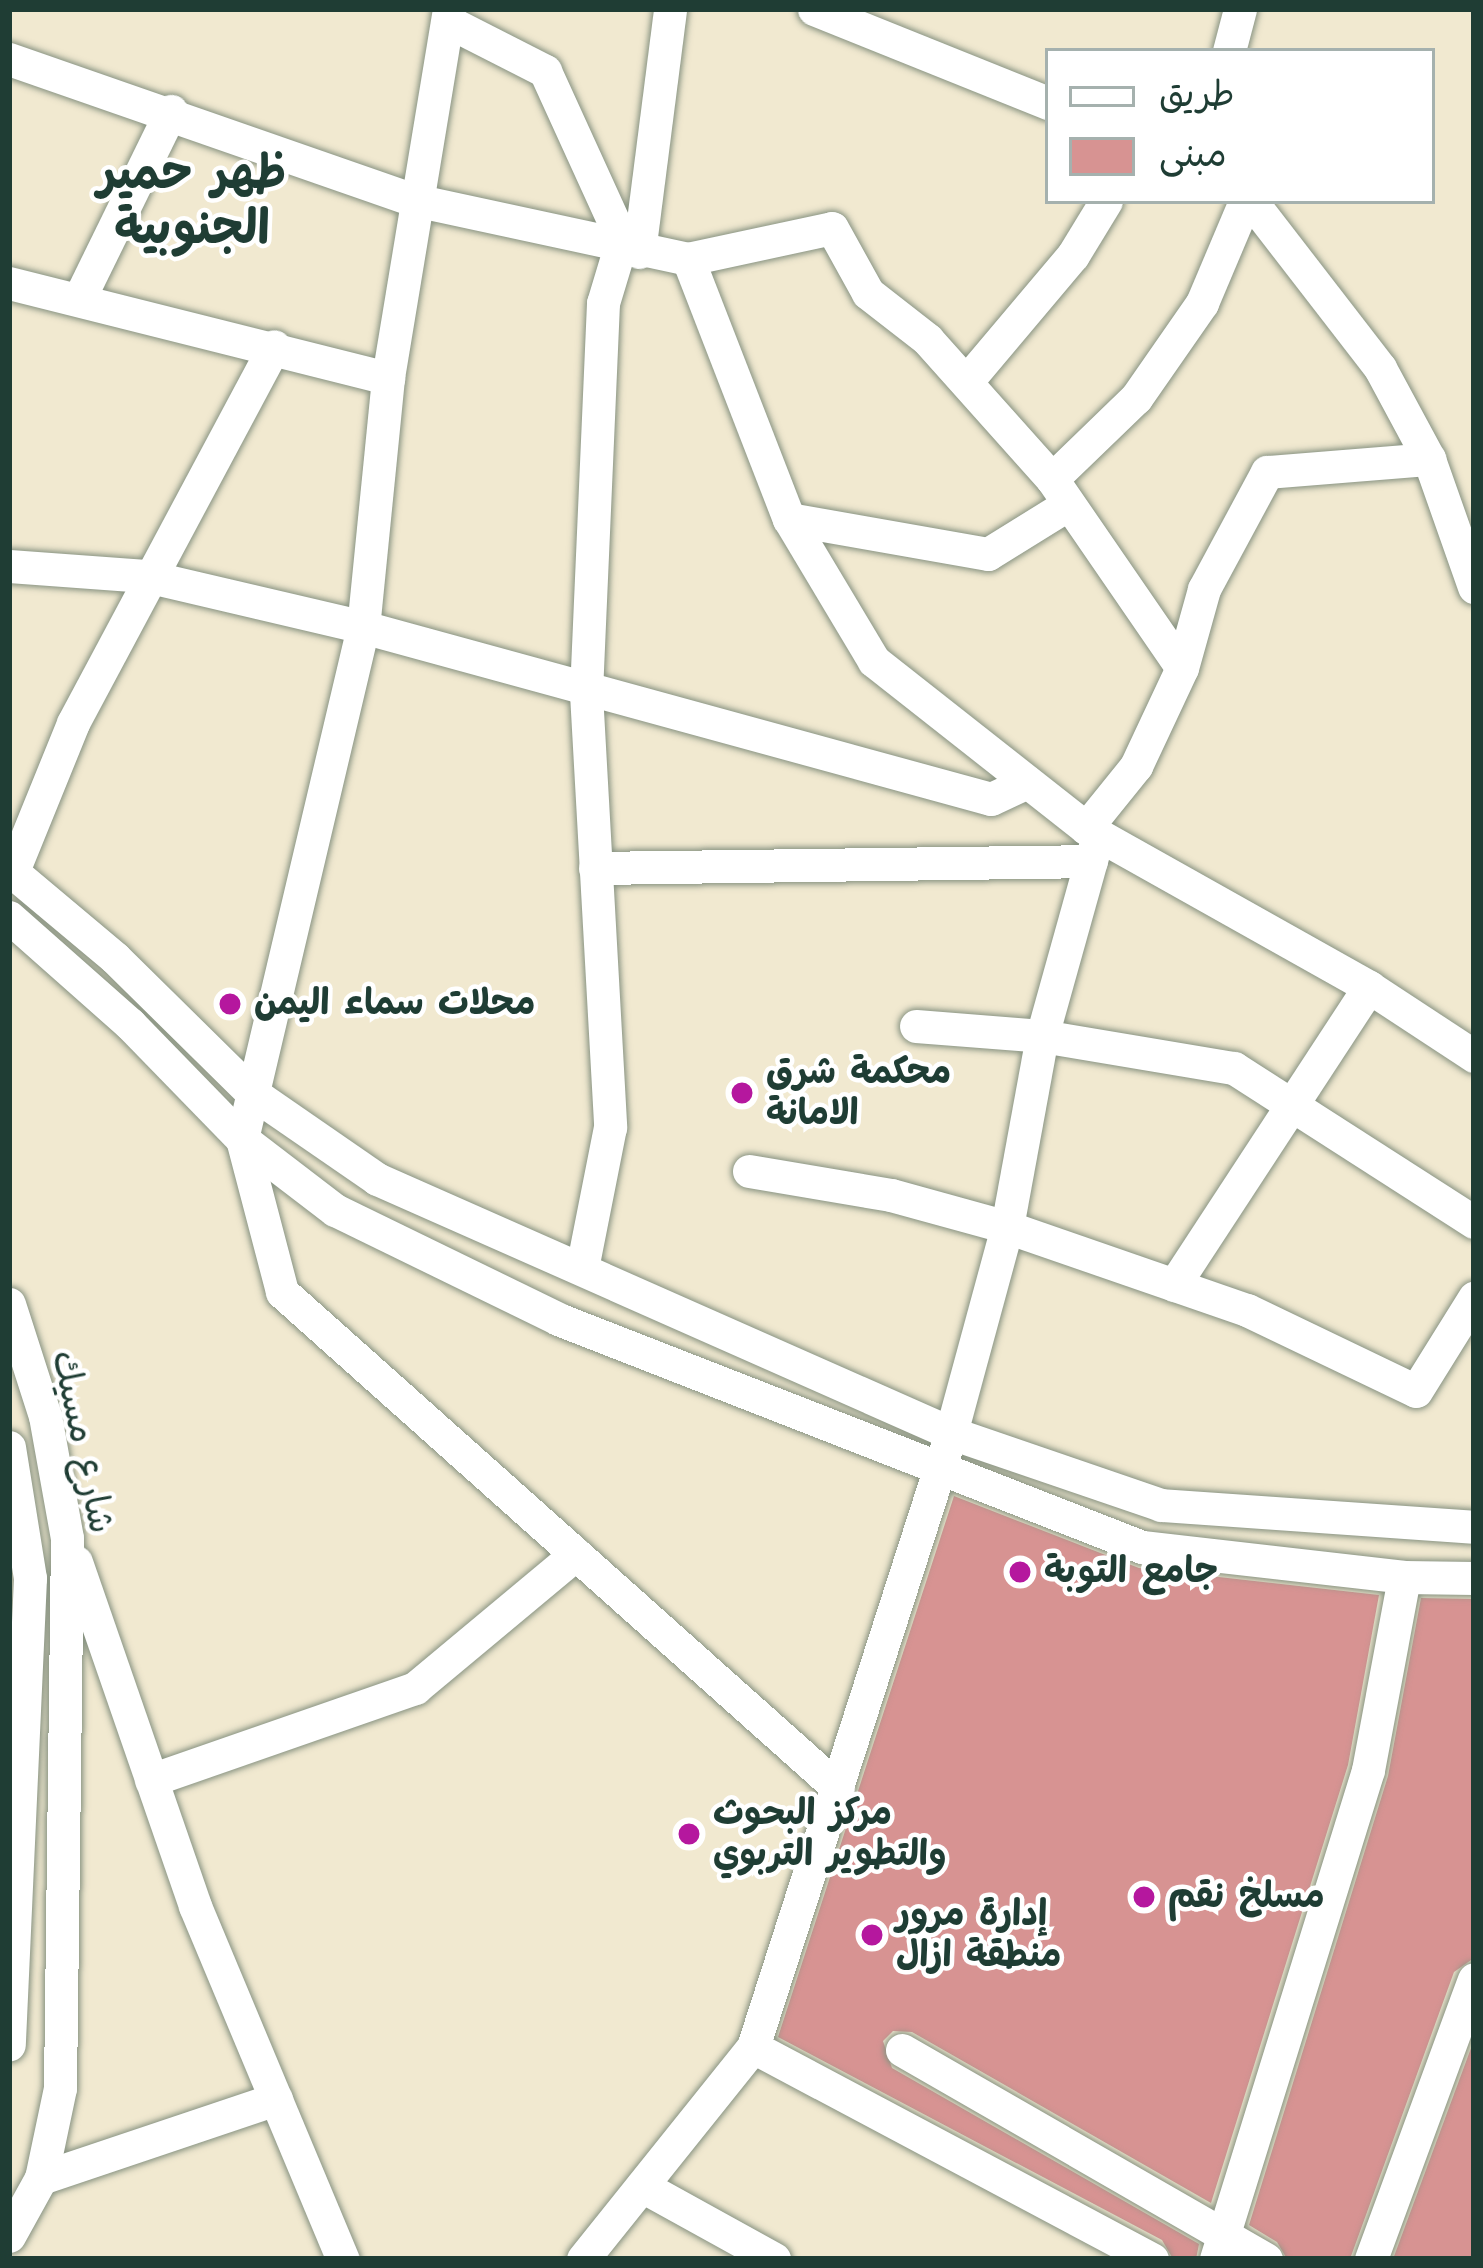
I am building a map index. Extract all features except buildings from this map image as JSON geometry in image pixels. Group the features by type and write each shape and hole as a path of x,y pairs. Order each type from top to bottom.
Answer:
{"street":[{"path":"581,1268 610,1127 586,692 603,303 650,216 670,9"},
{"path":"814,9 1045,102"},
{"path":"1230,48 1240,9"},
{"path":"631,246 545,71 449,15 388,378 363,628 242,1139 282,1292 838,1788"},
{"path":"9,59 171,111 415,200 688,259 832,229 868,293 966,382 1060,492 1182,668"},
{"path":"81,295 171,111"},
{"path":"966,382 1073,255 1104,204"},
{"path":"789,519 988,554 1060,492 1136,398 1189,322 1247,204"},
{"path":"1250,204 1380,368 1429,460 1474,587"},
{"path":"688,259 789,519 874,661 1028,782 1091,841 1369,987 1474,1056"},
{"path":"9,283 81,295 388,378"},
{"path":"274,346 146,576 73,722 11,870 115,958 251,1092 377,1179 951,1433 1161,1505 1474,1527"},
{"path":"583,2259 753,2047 951,1433 1007,1227 1042,1036 1091,841 1136,766 1182,668 1204,589 1267,472 1429,460"},
{"path":"9,566 146,576 363,628 991,799 1028,782"},
{"path":"596,868 1091,841"},
{"path":"9,917 130,1024 242,1139 335,1210 518,1299 938,1473 1142,1546 1404,1577 1474,1578"},
{"path":"1174,1285 1298,1103 1369,987"},
{"path":"916,1026 1042,1036 1234,1068 1298,1103 1474,1222"},
{"path":"749,1171 891,1195 1007,1227 1247,1310 1416,1390 1474,1298"},
{"name":"شارع مسيك","path":"9,1304 45,1416 68,1538 60,2088 41,2178 9,2236"},
{"name":"شارع مسيك","path":"9,1447 30,1578 9,2045"},
{"path":"68,1538 151,1780 343,2259"},
{"path":"151,1780 415,1688 576,1554"},
{"path":"1220,2249 1368,1770 1404,1577"},
{"path":"1371,2259 1474,1979"},
{"path":"753,2047 1152,2259"},
{"path":"902,2050 1220,2249 1266,2259"},
{"path":"41,2178 276,2099"},
{"path":"642,2186 774,2259"}],"place":[{"name":"محلات سماء اليمن","path":"230,1004"},
{"name":"محكمة شرق الامانة","path":"742,1093"},
{"name":"جامع التوبة","path":"1020,1572"},
{"name":"مركز البحوث والتطوير التربوي","path":"689,1834"},
{"name":"مسلخ نقم","path":"1144,1897"},
{"name":"إدارة مرور منطقة ازال","path":"872,1935"}],"district":[{"name":"ظهر حمير الجنوبية","path":"192,202"}]}
